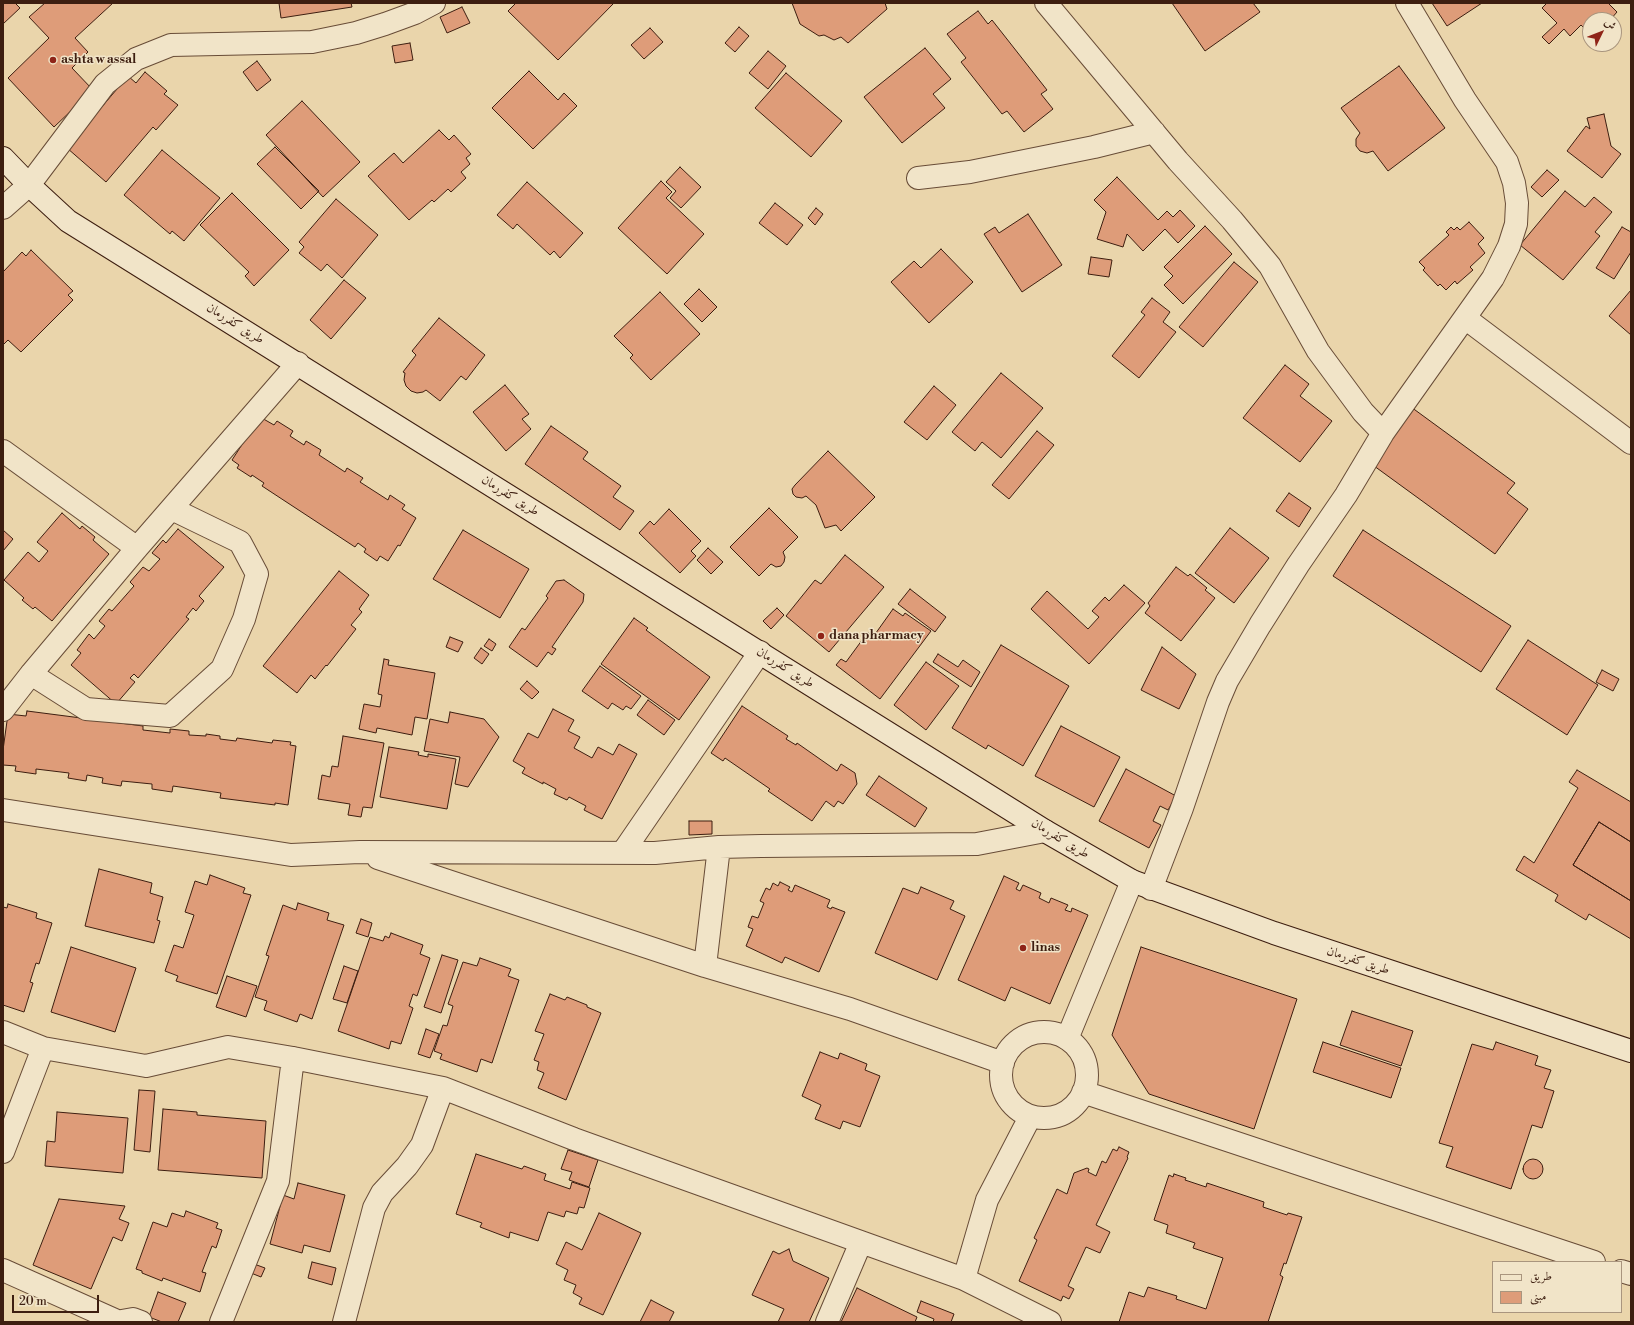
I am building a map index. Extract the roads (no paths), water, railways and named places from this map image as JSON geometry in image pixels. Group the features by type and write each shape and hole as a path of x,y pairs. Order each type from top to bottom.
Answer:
{"street":[{"path":"3,208 29,186 105,84 136,60 171,45 312,42 356,33 385,24 415,13 434,3"},
{"path":"1046,3 1154,132 1232,220 1270,266 1318,351 1362,412 1383,433"},
{"path":"1067,1039 1182,808 1218,702 1228,681 1260,625 1298,565 1346,495 1364,462 1493,278 1509,246 1516,224 1517,203 1514,183 1507,162 1465,100 1428,41 1407,3"},
{"path":"918,178 970,172 1094,147 1154,132"},
{"name":"طريق كفررمان","path":"3,158 29,186 68,221 1045,830 1142,886 1281,935 1631,1051"},
{"path":"1465,318 1631,444"},
{"path":"3,710 31,674 137,548 298,363"},
{"path":"3,451 137,548"},
{"path":"31,674 86,709 170,716 222,669 244,619 258,574 240,542 172,509"},
{"path":"623,852 760,652"},
{"path":"3,810 291,855 360,852 655,853 719,847 883,844 927,846 978,844 1045,830"},
{"path":"705,966 719,847"},
{"path":"360,852 705,966 850,1010 1003,1063"},
{"path":"1038,1031 1057,1034 1067,1039 1074,1044 1085,1060 1087,1079 1081,1098 1068,1112 1050,1118 1030,1117 1013,1107 1003,1090 1000,1071 1006,1052 1020,1038 1038,1031"},
{"path":"3,1032 43,1048 146,1066 228,1048 293,1058 443,1088 574,1139 964,1279 1050,1322"},
{"path":"3,1152 43,1048"},
{"path":"221,1322 278,1181 293,1058"},
{"path":"344,1322 374,1208 382,1193 407,1166 422,1146 443,1088"},
{"path":"1083,1092 1591,1261"},
{"path":"964,1279 987,1200 1030,1117"},
{"path":"827,1322 860,1242"},
{"path":"3,1270 116,1321 133,1319 141,1322"}],"place":[{"name":"ashta w assal","path":"53,60"},
{"name":"dana pharmacy","path":"821,636"},
{"name":"linas","path":"1023,948"}]}
